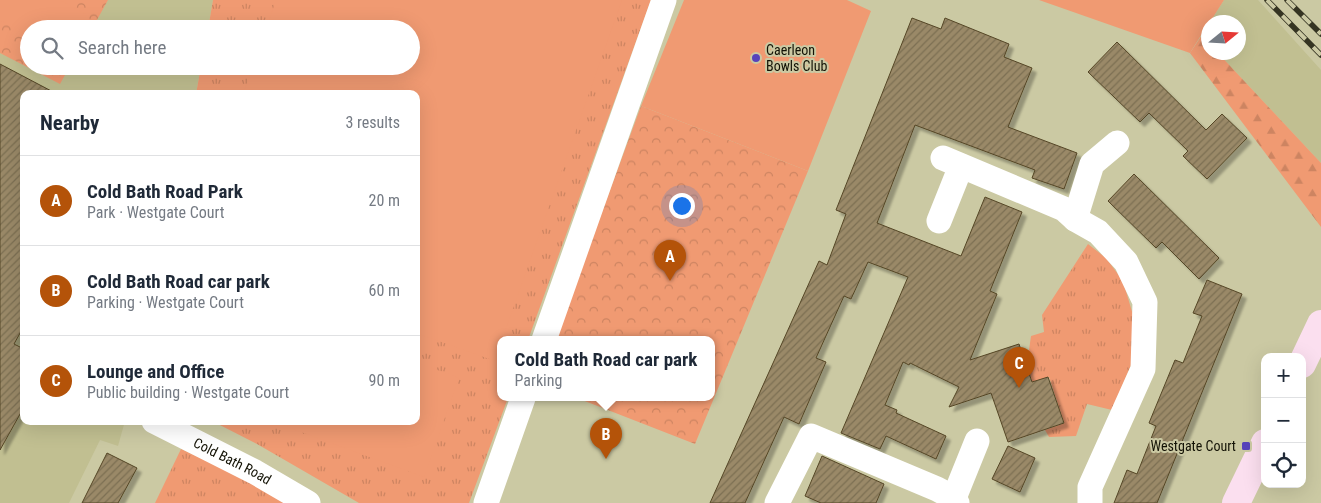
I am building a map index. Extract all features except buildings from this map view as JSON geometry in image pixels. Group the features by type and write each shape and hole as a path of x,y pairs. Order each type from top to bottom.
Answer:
{"street":[{"path":"545,336 664,0"},
{"path":"1075,220 1092,164 1117,143"},
{"path":"939,221 952,162 1064,209 1075,220 1098,232 1126,262 1145,302 1143,369 1090,486 1090,503"},
{"path":"1306,356 1321,324"},
{"path":"486,503 522,401"},
{"name":"Cold Bath Road","path":"162,425 255,472 308,503"},
{"path":"777,503 811,436 937,489 955,500 977,441"},
{"path":"1236,503 1261,451"}],"shaded area":[{"path":"0,0 213,0 210,20 20,20 20,75 199,75 197,90 20,90 20,425 124,425 118,446 100,440 69,503 0,503"},
{"path":"1224,0 1258,0 1321,70 1321,163 1225,60 1246,60 1246,15 1214,15"}],"green space":[{"path":"0,0 108,0 97,20 20,20 20,63 0,53"},
{"path":"0,0 60,0 87,15 84,20 20,20 20,32 0,20"},
{"path":"213,0 651,0 529,336 497,336 497,401 507,401 469,503 359,503 257,444 220,425 420,425 420,90 197,90 199,75 420,75 420,20 210,20"},
{"path":"276,0 622,0 503,336 497,336 495,361 420,334 420,90 244,90 250,75 420,75 420,20 269,20"},
{"name":"Caerleon Bowls Club","path":"684,0 847,0 871,11 808,171 641,106"},
{"path":"1039,0 1224,0 1214,15 1201,15 1201,35 1190,53"},
{"path":"1201,36 1201,60 1225,60 1321,163 1321,227 1190,53"},
{"path":"43,75 65,75 60,84"},
{"path":"641,106 808,171 715,396 715,336 556,336"},
{"path":"1088,244 1106,258 1123,281 1133,315 1131,365 1112,410 1087,404 1076,436 1049,437 1045,430 1064,423 1049,377 1032,382 1022,352 1029,350 1031,336 1044,332 1042,315"},
{"path":"420,363 459,378 424,477 282,425 420,425"},
{"path":"585,401 713,401 695,444"},
{"path":"181,449 257,484 286,503 155,503"}],"railway":[{"path":"1267,0 1321,55"},
{"path":"1287,0 1321,34"}],"place":[{"name":"Caerleon Bowls Club","path":"756,58"},
{"name":"Cold Bath Road Park","path":"670,281"},
{"name":"Lounge and Office","path":"1019,388"},
{"name":"Westgate Court","path":"1246,446"},
{"name":"Cold Bath Road car park","path":"606,459"}]}
